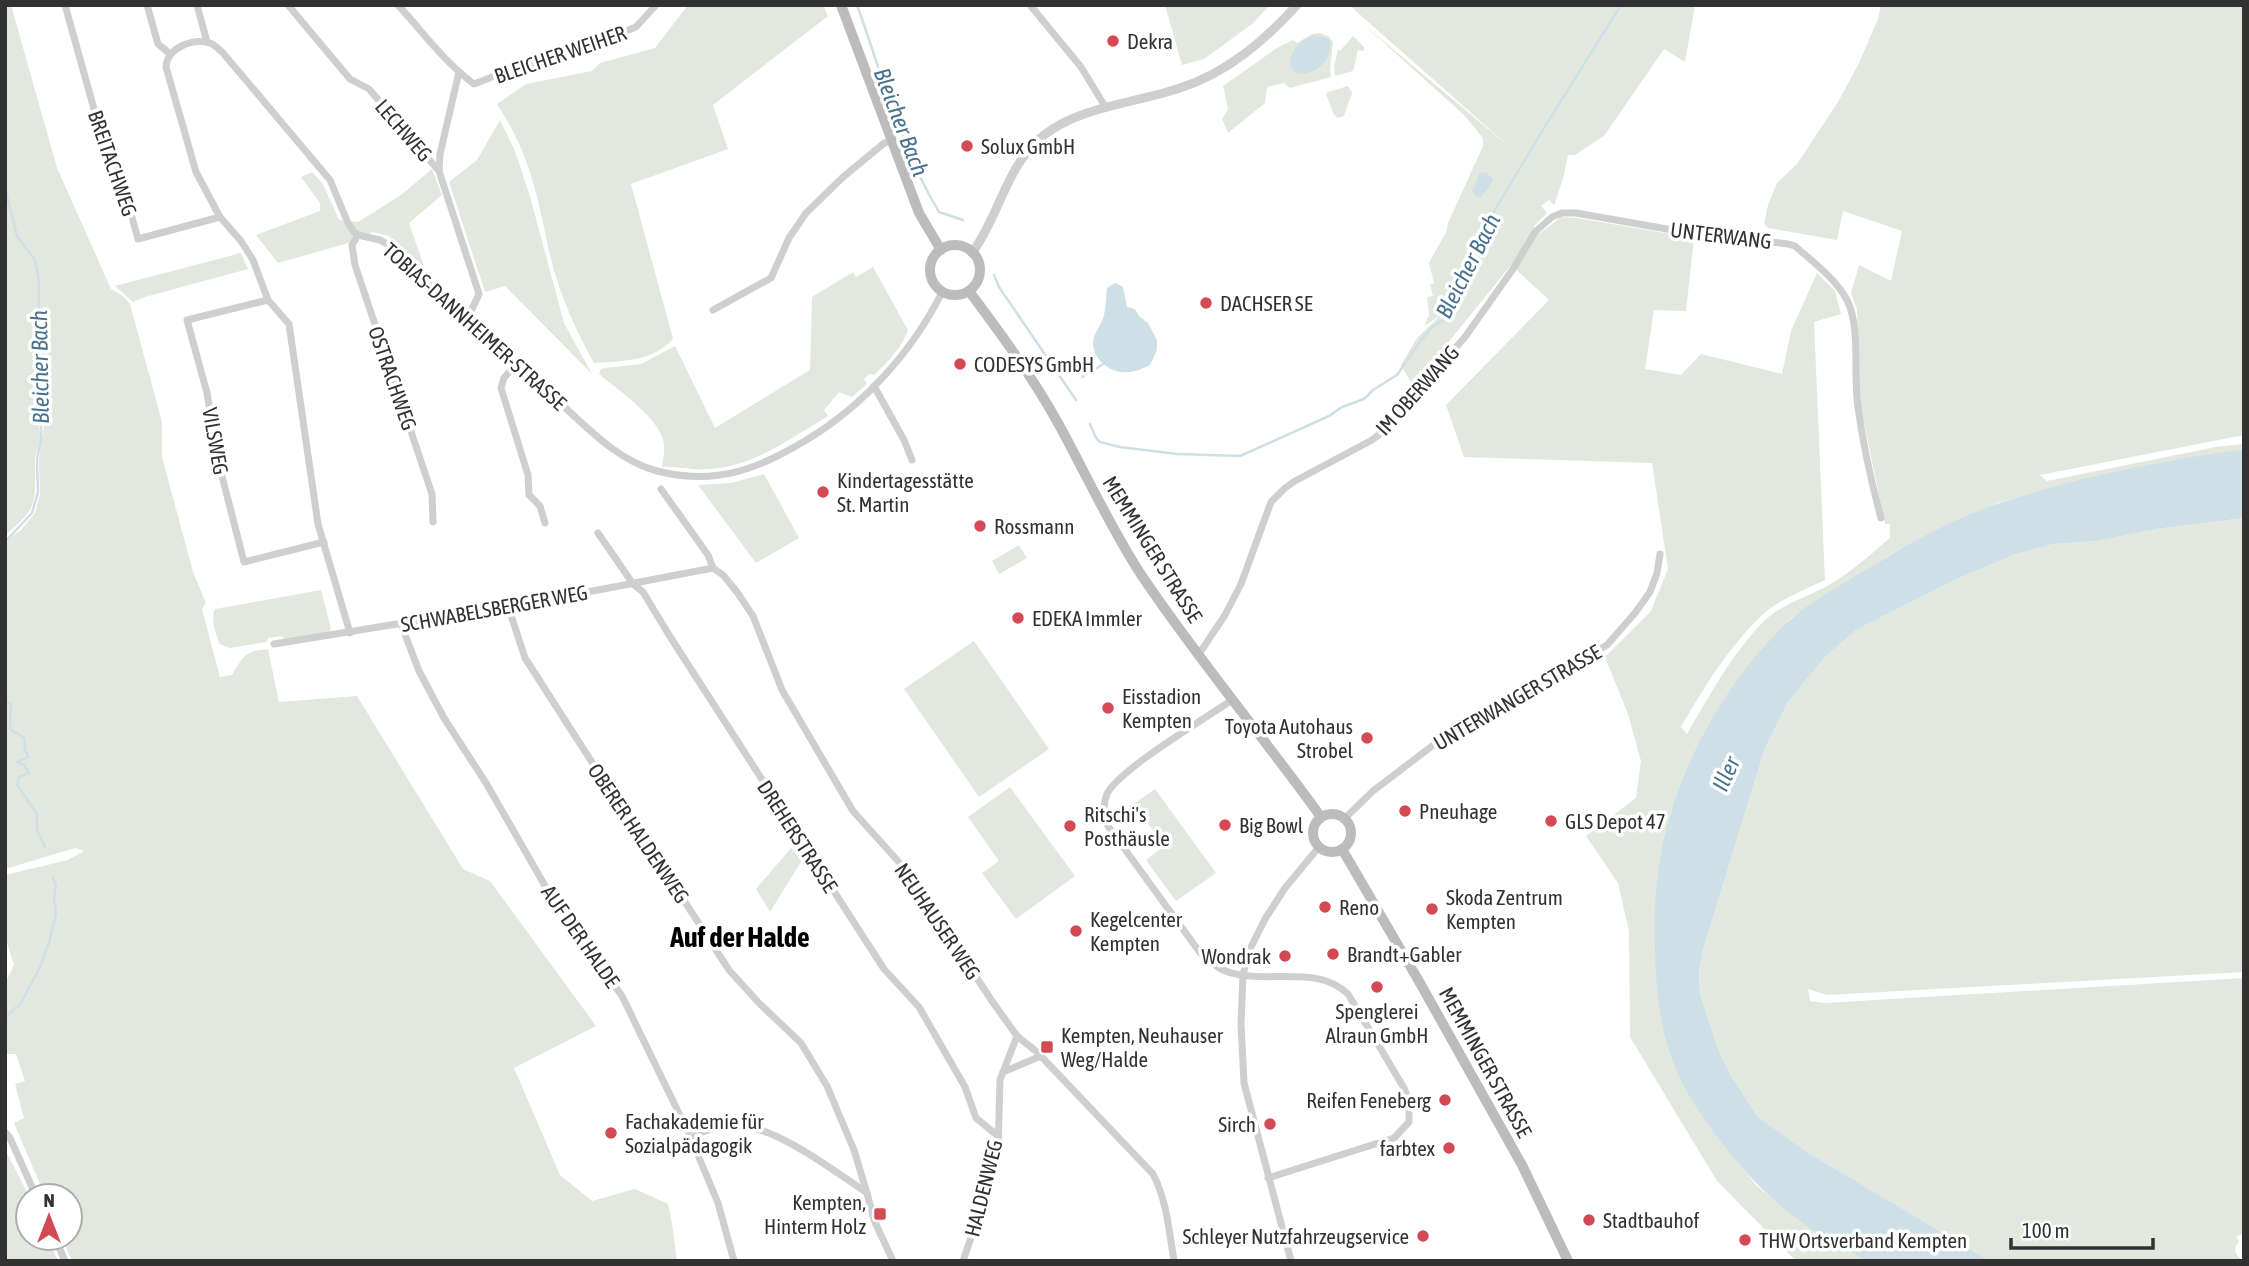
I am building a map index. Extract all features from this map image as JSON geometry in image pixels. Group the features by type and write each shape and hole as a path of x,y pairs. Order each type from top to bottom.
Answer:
{"main road":[{"path":"841,5 919,213 941,250"},
{"path":"957,246 972,253 980,268 970,290 956,295 936,287 930,271 935,255 941,250 957,246"},
{"name":"MEMMINGER STRASSE","path":"970,290 1036,386 1110,524 1140,573 1321,817"},
{"path":"1335,815 1344,819 1351,835 1342,849 1330,852 1319,847 1314,829 1321,817 1335,815"},
{"name":"MEMMINGER STRASSE","path":"1342,849 1515,1152 1568,1261"}],"street":[{"name":"BREITACHWEG","path":"65,5 94,109 112,146 138,239 220,217"},
{"path":"147,5 158,44 170,54"},
{"path":"197,5 207,42 177,48 170,54 166,68 195,172 220,217 253,260 268,300 289,324 318,524 350,633"},
{"name":"LECHWEG","path":"288,5 350,79 369,89 439,170 479,294 467,320"},
{"path":"398,5 458,72 439,170"},
{"name":"BLEICHER WEIHER","path":"458,72 474,83 571,52 636,27 656,5"},
{"path":"1030,5 1082,66 1106,108"},
{"path":"972,253 1019,161 1044,135 1069,121 1106,108 1204,79 1243,56 1297,5"},
{"name":"TOBIAS-DANNHEIMER-STRASSE","path":"207,42 223,53 322,170 334,187 348,223 358,235 387,244 467,320 620,455 656,471 691,475 736,473 762,465 788,452 837,420 874,386 923,327 943,292"},
{"path":"713,310 771,278 789,238 806,213 842,178 891,140"},
{"name":"UNTERWANG","path":"1562,213 1576,213 1684,232 1788,244 1795,246 1835,282 1848,302 1854,321 1857,406 1881,518"},
{"name":"IM OBERWANG","path":"1199,654 1225,615 1241,584 1271,502 1285,488 1372,440 1385,430 1465,337 1513,269 1535,232 1552,217 1562,213"},
{"name":"OSTRACHWEG","path":"358,235 352,245 355,265 432,494 433,522"},
{"name":"VILSWEG","path":"268,300 187,320 210,403 222,476 244,562 324,542"},
{"path":"516,364 504,378 501,388 528,475 529,495 540,506 545,523"},
{"path":"874,386 912,460"},
{"path":"661,489 708,555 713,568"},
{"name":"DREHERSTRASSE","path":"598,533 633,584 643,592 884,969 919,1007 965,1087 975,1118 998,1136"},
{"name":"UNTERWANGER STRASSE","path":"1344,819 1373,791 1457,727 1573,666 1607,645 1650,592 1660,554"},
{"name":"SCHWABELSBERGER WEG","path":"274,644 508,606 713,568"},
{"name":"NEUHAUSER WEG","path":"713,568 723,575 753,616 782,690 839,790 862,822 906,870 1017,1036 1041,1056 1153,1174 1164,1203 1174,1261"},
{"name":"OBERER HALDENWEG","path":"508,606 531,669 729,970 759,1003 802,1043 827,1086 854,1150 874,1220 893,1261"},
{"name":"AUF DER HALDE","path":"401,624 419,671 444,718 486,783 548,891 622,996 690,1136 718,1203 734,1261"},
{"path":"1232,700 1120,777 1106,796 1104,809 1108,826 1201,954 1220,969 1243,975 1328,980 1340,986 1354,1004 1409,1101 1409,1122 1394,1138 1268,1178"},
{"path":"1291,1261 1244,1083 1241,1024 1243,975 1250,951 1265,919 1285,888 1319,847"},
{"name":"HALDENWEG","path":"963,1261 987,1191 998,1148 1000,1080 1017,1036"},
{"path":"1003,1072 1041,1056"},
{"path":"690,1136 724,1126 750,1126 788,1142 867,1193"},
{"path":"5,1132 30,1182"}],"shaded area":[{"path":"5,5 11,5 57,168 111,289 130,304 162,422 162,457 193,572 206,603 202,609 220,677 232,675 250,653 268,649 279,702 357,696 463,869 490,881 596,1026 514,1068 560,1175 592,1201 635,1189 668,1204 677,1261 72,1261 68,1252 84,1252 84,1182 39,1182 14,1123 24,1118 15,1084 25,1081 16,1054 7,1054 5,1048 5,983 14,965 5,936 5,875 68,860 84,851 75,848 5,869 5,546 35,513 40,494 39,459 44,424 39,414 42,362 38,357 35,398 40,434 35,459 33,502 20,522 5,535"},
{"path":"688,5 823,5 828,16 713,105 728,149 631,184 673,339 665,347 646,356 626,361 594,363 559,286 534,185 523,153 497,104 526,84 592,71 600,63 655,48"},
{"path":"1165,5 1270,5 1252,24 1204,59 1182,65"},
{"path":"1349,5 1695,5 1685,62 1664,49 1604,136 1575,155 1568,155 1554,205 1549,200 1541,206 1547,213 1534,226 1539,234 1561,217 1577,218 1694,238 1686,311 1654,310 1645,369 1681,375 1701,354 1782,374 1791,331 1817,273 1835,291 1841,314 1814,322 1825,580 1774,606 1748,629 1717,669 1681,727 1687,734 1731,661 1763,622 1786,606 1837,580 1890,538 1890,524 1885,524 1859,398 1857,310 1851,293 1859,265 1891,281 1902,231 1843,211 1837,240 1768,228 1764,224 1777,183 1797,164 1838,102 1859,63 1878,19 1881,5 2244,5 2244,435 2040,475 2047,481 2216,447 2244,444 2244,449 2140,467 1998,503 1940,528 1889,555 1791,618 1710,724 1671,812 1657,879 1719,1138 1756,1185 1789,1213 1826,1239 1867,1261 1796,1261 1717,1181 1630,1037 1629,931 1618,883 1586,836 1636,798 1641,761 1628,714 1605,657 1651,611 1668,569 1652,463 1464,457 1446,405 1549,300 1511,265 1413,386 1401,365 1417,338 1440,316 1424,326 1429,315 1427,297 1433,296 1430,284 1434,283 1429,263 1447,230 1483,146 1483,138 1464,115 1363,24 1512,149"},
{"path":"1319,33 1328,36 1333,42 1331,77 1290,88 1284,83 1267,87 1265,103 1228,133 1222,119 1228,109 1223,86 1277,48 1293,40 1297,43"},
{"path":"1353,36 1364,47 1364,51 1358,50 1353,71 1335,76 1338,49 1340,51"},
{"path":"1348,86 1352,93 1344,116 1338,118 1334,115 1326,94"},
{"path":"500,120 515,151 531,200 564,323 592,374 505,286 485,292 449,182 477,160"},
{"path":"432,169 442,195 409,223 425,269 389,236 373,232 345,244 278,263 256,235 320,211 320,203 301,177 312,172 323,184 339,220 358,222 401,195"},
{"path":"241,253 248,269 133,302 115,286"},
{"path":"873,267 908,330 894,354 874,375 870,374 864,379 867,384 852,397 839,392 824,410 828,416 786,442 742,463 710,469 662,467 664,444 655,425 638,406 599,374 601,369 605,368 641,364 675,346 715,428 810,370 812,297 853,272 856,277"},
{"path":"764,474 799,538 756,563 698,485 731,483"},
{"path":"2244,518 2244,972 1827,995 1808,989 1810,1001 1825,1003 2244,978 2244,1234 2236,1236 2239,1242 2235,1250 2244,1261 1990,1261 1807,1152 1757,1116 1730,1074 1719,1051 1700,994 1699,971 1703,950 1765,748 1788,702 1825,657 1856,630 1957,579 2016,554 2054,544 2098,541 2156,529"},
{"path":"1019,545 1027,558 999,574 992,561"},
{"path":"321,590 331,629 329,632 285,639 281,636 268,638 267,642 230,648 220,644 213,622 215,609"},
{"path":"974,641 1049,749 979,797 904,689"},
{"path":"1010,787 1075,876 1016,919 982,873 999,861 968,817"},
{"path":"1155,789 1216,873 1176,901 1146,860 1164,846 1134,804"},
{"path":"791,848 802,860 770,912 756,889"},
{"path":"5,1149 22,1182 14,1182 14,1252 54,1252 58,1261 5,1261"}],"water":[{"path":"1314,35 1330,41 1329,53 1324,63 1316,70 1299,73 1293,70 1290,63 1293,52 1302,41"},
{"path":"1480,172 1487,173 1493,179 1481,197 1472,191"},
{"path":"1115,283 1123,287 1127,307 1135,309 1148,323 1157,340 1157,350 1150,365 1135,371 1113,370 1101,361 1094,349 1093,341 1104,314 1107,288"},
{"name":"Iller","path":"2244,449 2244,518 2156,529 2098,541 2054,544 2016,554 1957,579 1856,630 1825,657 1788,702 1765,748 1703,950 1699,971 1700,994 1719,1051 1730,1074 1757,1116 1807,1152 1990,1261 1879,1262 1861,1258 1803,1223 1751,1178 1703,1118 1681,1080 1670,1053 1662,1025 1656,980 1656,891 1662,846 1672,810 1700,740 1741,675 1789,621 1820,598 1924,536 1981,510 2030,493 2152,464"}],"waterway":[{"name":"Bleicher Bach","path":"857,5 893,111 926,188 939,212 963,220"},
{"name":"Bleicher Bach","path":"1090,424 1100,442 1120,447 1177,454 1240,456 1364,399 1397,375 1432,327 1446,318 1456,282 1469,253 1621,5"},
{"name":"Bleicher Bach","path":"5,188 17,236 35,260 39,282 36,396 37,415 41,424 37,459 38,492 32,513 5,542"},
{"name":"Bleicher Bach","path":"994,275 999,287 1076,400"},
{"path":"1082,377 1103,364"},
{"name":"Bleicher Bach","path":"5,700 11,704 10,729 24,738 28,757 17,762 24,765 29,773 19,777 17,785 37,814 37,830 45,847"},
{"name":"Bleicher Bach","path":"5,1018 21,1003 49,943 56,914 56,885 53,878"}],"place":[{"name":"Dekra","path":"1113,41"},
{"name":"Solux GmbH","path":"967,146"},
{"name":"DACHSER SE","path":"1206,303"},
{"name":"CODESYS GmbH","path":"960,364"},
{"name":"Kindertagesstätte St. Martin","path":"823,492"},
{"name":"Rossmann","path":"980,526"},
{"name":"EDEKA Immler","path":"1018,618"},
{"name":"Eisstadion Kempten","path":"1108,708"},
{"name":"Toyota Autohaus Strobel","path":"1367,738"},
{"name":"Pneuhage","path":"1405,811"},
{"name":"GLS Depot 47","path":"1551,821"},
{"name":"Big Bowl","path":"1225,825"},
{"name":"Ritschi's Posthäusle","path":"1070,826"},
{"name":"Reno","path":"1325,907"},
{"name":"Skoda Zentrum Kempten","path":"1432,909"},
{"name":"Kegelcenter Kempten","path":"1076,931"},
{"name":"Brandt+Gabler","path":"1333,954"},
{"name":"Wondrak","path":"1285,956"},
{"name":"Spenglerei Alraun GmbH","path":"1377,987"},
{"name":"Kempten, Neuhauser Weg/Halde","path":"1047,1047"},
{"name":"Reifen Feneberg","path":"1445,1100"},
{"name":"Sirch","path":"1270,1124"},
{"name":"Fachakademie für Sozialpädagogik","path":"611,1133"},
{"name":"farbtex","path":"1449,1148"},
{"name":"Kempten, Hinterm Holz","path":"880,1214"},
{"name":"Stadtbauhof","path":"1589,1220"},
{"name":"Schleyer Nutzfahrzeugservice","path":"1423,1236"},
{"name":"THW Ortsverband Kempten","path":"1745,1240"}],"district":[{"name":"Auf der Halde","path":"740,937"}]}
